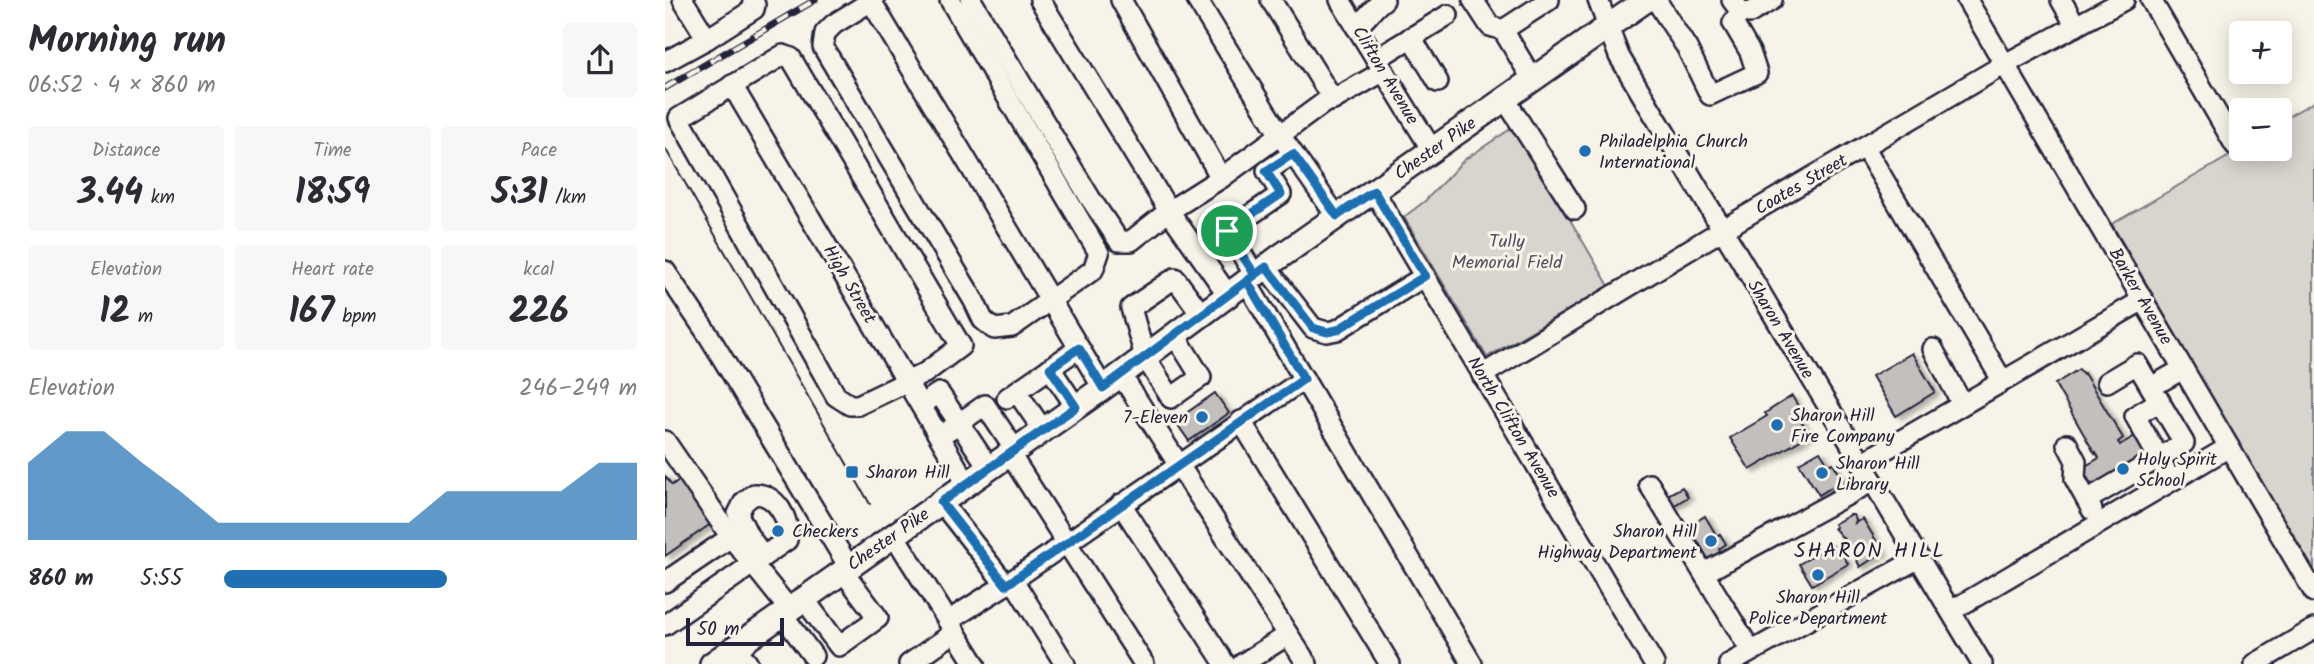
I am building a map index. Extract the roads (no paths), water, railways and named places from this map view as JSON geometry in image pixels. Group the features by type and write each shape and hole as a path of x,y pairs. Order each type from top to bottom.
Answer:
{"main road":[{"name":"Chester Pike","path":"712,664 742,655 792,607 1112,382 1337,216 1646,0"}],"street":[{"path":"683,0 707,39"},
{"path":"665,62 754,9 753,0"},
{"path":"950,0 1100,253 1093,270 1050,300 1012,327 994,329 983,320 823,47 825,33 834,24 872,1 1050,300 1079,348 1112,382 1178,464 1307,664"},
{"path":"971,0 1118,241 1131,241 1169,211 1221,178 1325,102 1333,100 1380,65 1411,37 1448,15"},
{"path":"1040,0 1169,211 1249,280 1313,328 1327,332 1337,330 1425,276"},
{"path":"1121,0 1221,178"},
{"path":"1197,0 1280,135 1337,216"},
{"path":"1271,0 1333,100"},
{"name":"Clifton Avenue","path":"1340,0 1431,150"},
{"path":"1473,0 1490,26 1503,30 1533,80"},
{"path":"1503,30 1549,0"},
{"name":"Sharon Avenue","path":"1598,0 1619,56 1982,664"},
{"path":"1656,0 1686,48 1710,95 1757,73 1750,52 1733,23 1736,6 1750,13 1772,0"},
{"name":"Barker Avenue","path":"1967,0 2314,592"},
{"path":"2061,0 2076,26"},
{"name":"Coates Street","path":"1482,374 2005,64 2124,0"},
{"path":"2151,0 2229,135"},
{"path":"1356,27 1370,16 1379,1"},
{"path":"1411,37 1439,82"},
{"path":"783,55 791,58 961,346 925,373 858,405 850,405 836,397 679,118 732,85 783,55"},
{"name":"High Street","path":"732,85 967,484"},
{"path":"1505,99 1575,209"},
{"path":"1865,148 2002,380"},
{"path":"1293,154 1266,171 1281,194 1227,231 1249,280 1304,379 1472,664"},
{"name":"North Clifton Avenue","path":"1374,191 1654,664"},
{"path":"665,271 709,336 846,569 878,618 839,646 792,607"},
{"path":"1175,335 1201,377 1171,398 1145,357 1131,308 1175,278 1202,315"},
{"path":"1862,463 2143,299"},
{"path":"1043,430 1012,395 1079,348"},
{"path":"1933,349 1962,404"},
{"path":"2087,500 2184,443 2137,364 2108,382"},
{"path":"1050,368 1076,407"},
{"path":"2172,480 2135,416 2183,369"},
{"path":"909,664 1009,582 1304,379"},
{"path":"921,405 939,393 989,468"},
{"path":"939,437 985,405 1066,542 1144,664"},
{"path":"1241,421 1390,664"},
{"path":"665,441 731,537 758,560 792,607 813,656"},
{"path":"2067,444 2076,461 2075,480 2100,523"},
{"path":"1951,611 2229,447"},
{"path":"1704,573 1873,481"},
{"path":"1649,484 1751,652"},
{"path":"941,502 1009,582 1065,664"},
{"path":"1121,504 1225,664"},
{"path":"894,536 975,664"},
{"path":"665,582 731,537"},
{"path":"1729,664 1919,558"},
{"path":"665,625 758,560"},
{"path":"2255,664 2314,629"},
{"path":"1242,664 1288,635"}],"tram line":[{"path":"665,148 870,504"}],"railway":[{"path":"665,88 815,0"}],"place":[{"name":"Philadelphia Church International","path":"1585,151"},
{"name":"7-Eleven","path":"1202,417"},
{"name":"Sharon Hill Fire Company","path":"1777,425"},
{"name":"Holy Spirit School","path":"2123,469"},
{"name":"Sharon Hill","path":"852,472"},
{"name":"Sharon Hill Library","path":"1822,473"},
{"name":"Checkers","path":"778,531"},
{"name":"Sharon Hill Highway Department","path":"1711,541"},
{"name":"Sharon Hill Police Department","path":"1818,575"}],"district":[{"name":"SHARON HILL","path":"1870,550"}],"park label":[{"name":"Tully Memorial Field","path":"1507,251"}]}
